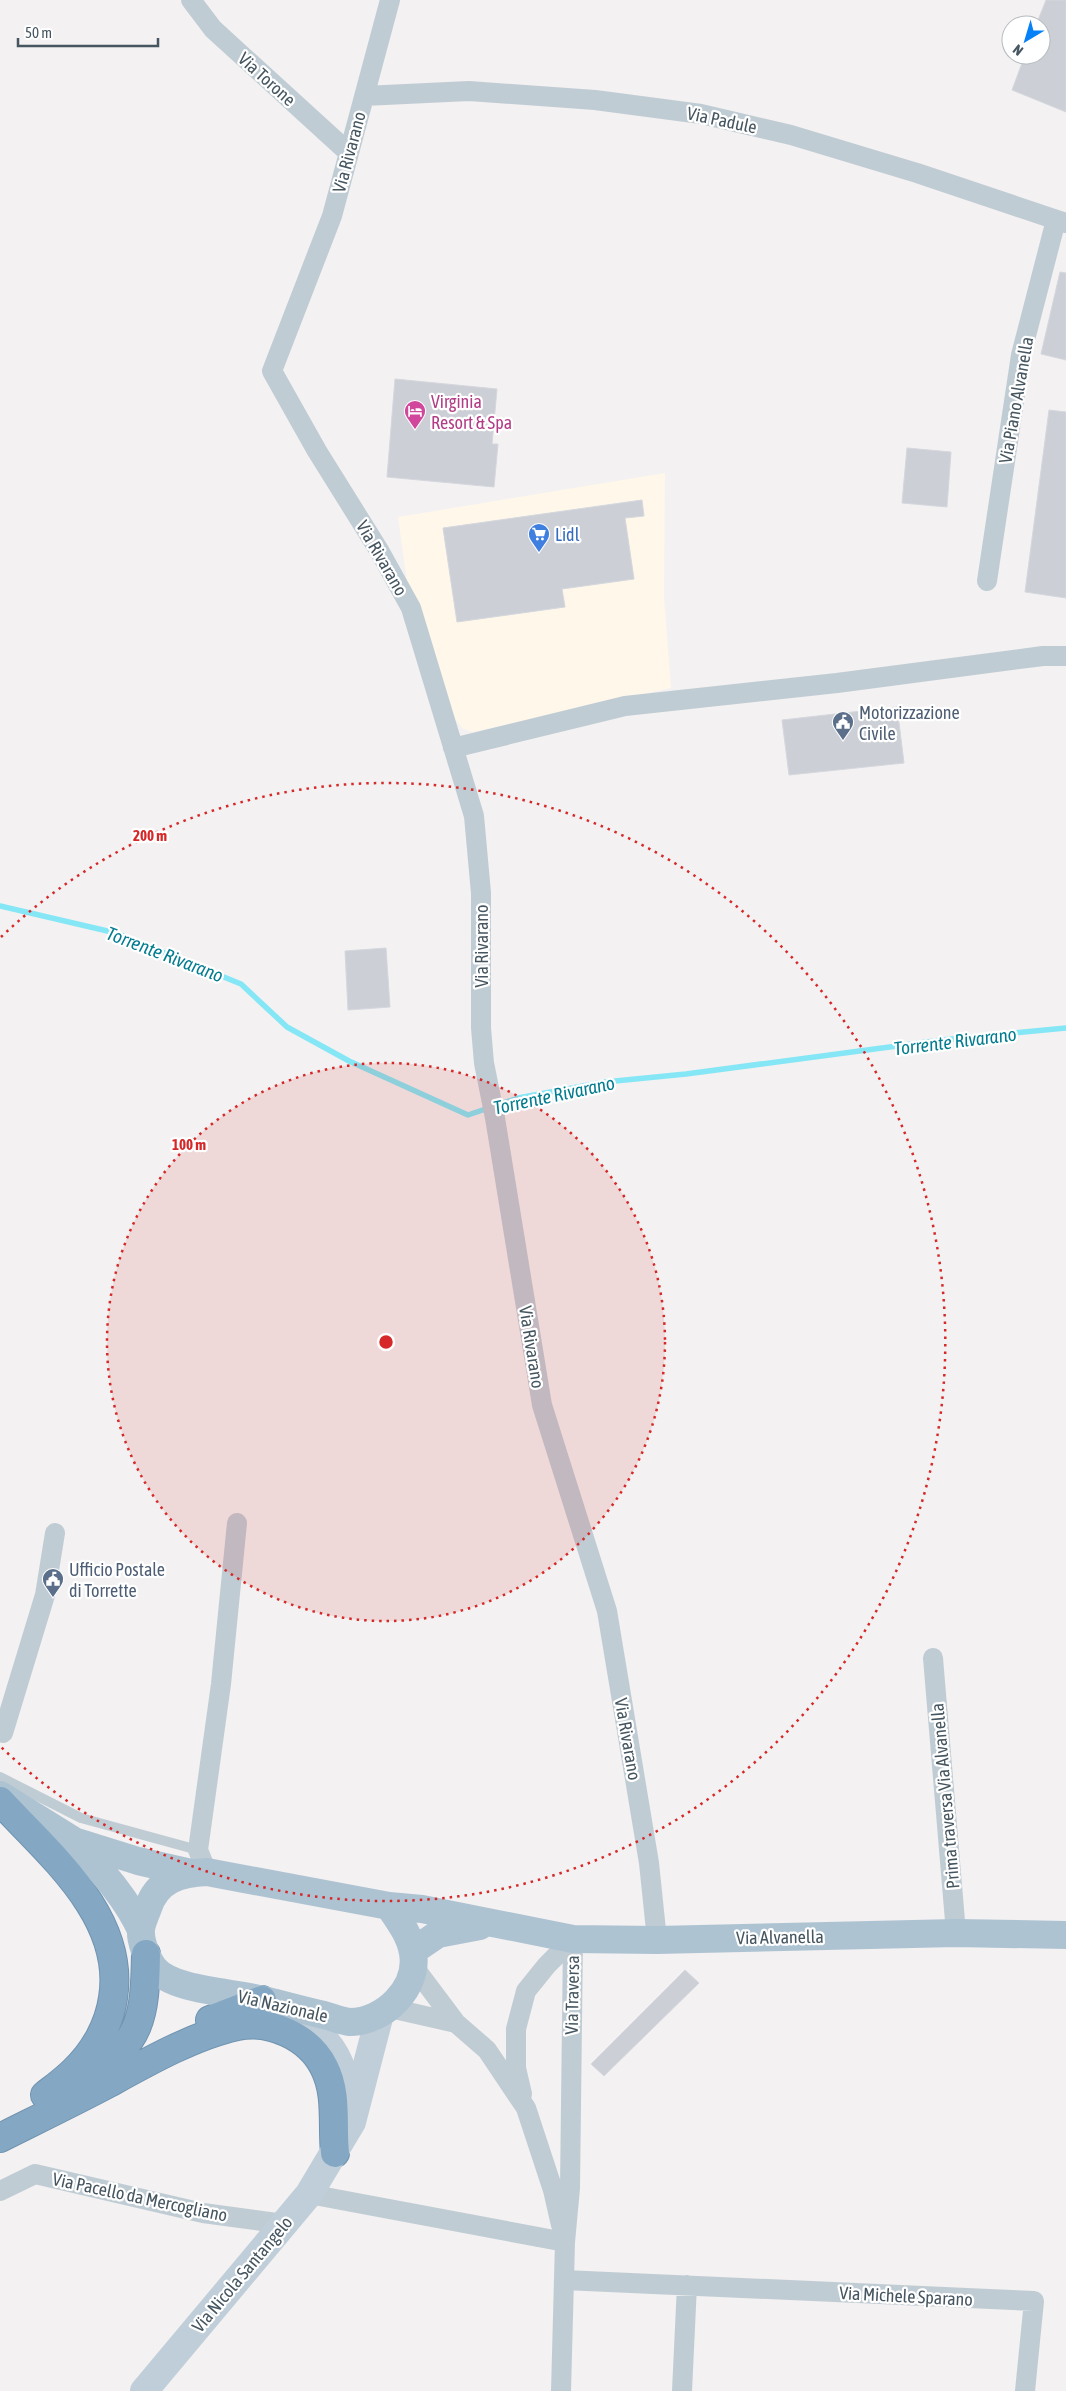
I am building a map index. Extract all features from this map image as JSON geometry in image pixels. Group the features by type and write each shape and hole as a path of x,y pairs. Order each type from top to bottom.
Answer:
{"highway":[{"path":"0,1801 79,1889 106,1931 113,1952 114,1991 107,2023 98,2041 86,2058 74,2072 45,2096"},
{"path":"0,2120 105,2066 131,2039 144,2005 143,1942"},
{"path":"157,2057 192,2031 213,2019 269,2001"},
{"path":"0,2138 157,2057 238,2025 272,2027 288,2032 314,2052 324,2066 335,2107 333,2129 335,2153"}],"main road":[{"name":"Via Nazionale","path":"0,1795 74,1841 138,1861 199,1865 389,1906 422,1909 496,1924"},
{"name":"Via Nazionale","path":"74,1841 122,1896 155,1968 164,1976 179,1983 269,2001 349,2022 372,2019 385,2011"},
{"name":"Via Nazionale","path":"143,1942 152,1896 168,1880 199,1865"},
{"path":"389,1906 406,1932 413,1959"},
{"name":"Via Alvanella","path":"496,1924 573,1939 657,1940 956,1934 1066,1935"},
{"path":"335,2153 352,2122 385,2011 403,1993 413,1959 438,1934 496,1924"},
{"path":"269,2001 319,2034 334,2052 342,2068 347,2107 335,2153"},
{"name":"Via Nicola Santangelo","path":"144,2391 309,2194 335,2153"}],"street":[{"name":"Via Torone","path":"191,0 213,29 349,153"},
{"name":"Via Rivarano","path":"390,0 332,216 272,371 317,451 380,552 411,608 474,816 482,893 481,1028 484,1063 495,1118 542,1405 607,1611 649,1863 657,1940"},
{"name":"Via Padule","path":"364,96 469,92 594,100 701,114 827,146 917,173 1061,222"},
{"name":"Via Piano Alvanella","path":"987,581 1021,355 1061,222"},
{"path":"453,748 625,706 837,683 1043,656 1066,656"},
{"path":"199,1865 221,1684 237,1524"},
{"path":"2,1738 45,1595 54,1533"},
{"name":"Prima traversa Via Alvanella","path":"933,1658 956,1934"},
{"name":"Via Traversa","path":"565,2242 553,2190 526,2108 516,2068 516,2029 526,1992 547,1965 573,1939"},
{"name":"Via Traversa","path":"560,2391 565,2242 570,2188 573,1939"},
{"name":"Via Traversa","path":"413,1959 456,2023 487,2050 526,2108"},
{"name":"Via Traversa","path":"385,2011 456,2023"},
{"name":"Via Pacello da Mercogliano","path":"0,2191 35,2174 203,2213 284,2224"},
{"path":"309,2194 565,2242"},
{"name":"Via Michele Sparano","path":"564,2280 1034,2302 1025,2391"},
{"path":"682,2391 687,2285"}],"lane":[{"path":"0,1777 81,1818 199,1865"}],"shaded area":[{"path":"665,473 664,596 671,688 473,732 463,729 451,714 407,582 398,517"}],"building":[{"path":"1046,0 1066,0 1066,112 1012,90 1021,65 1051,65 1051,15 1040,15"},
{"path":"1060,272 1066,273 1066,360 1041,354"},
{"name":"Virginia Resort & Spa","path":"395,379 497,389 492,444 498,444 494,487 387,477"},
{"path":"1049,410 1066,412 1066,598 1025,592"},
{"path":"907,448 951,452 947,507 902,503"},
{"name":"Lidl","path":"642,500 644,516 625,518 634,579 562,589 565,607 457,622 443,528"},
{"name":"Motorizzazione Civile","path":"897,707 904,763 789,775 782,720"},
{"path":"386,948 390,1007 348,1010 345,951"},
{"path":"685,1970 699,1983 604,2076 591,2064"}],"waterway":[{"name":"Torrente Rivarano","path":"0,906 116,933 241,984 287,1027 349,1061 468,1115 518,1098 605,1082 686,1074 942,1040 1066,1028"}],"place":[{"name":"Virginia Resort & Spa","path":"415,430"},
{"name":"Lidl","path":"539,553"},
{"name":"Motorizzazione Civile","path":"843,741"},
{"name":"Ufficio Postale di Torrette","path":"53,1598"}]}
